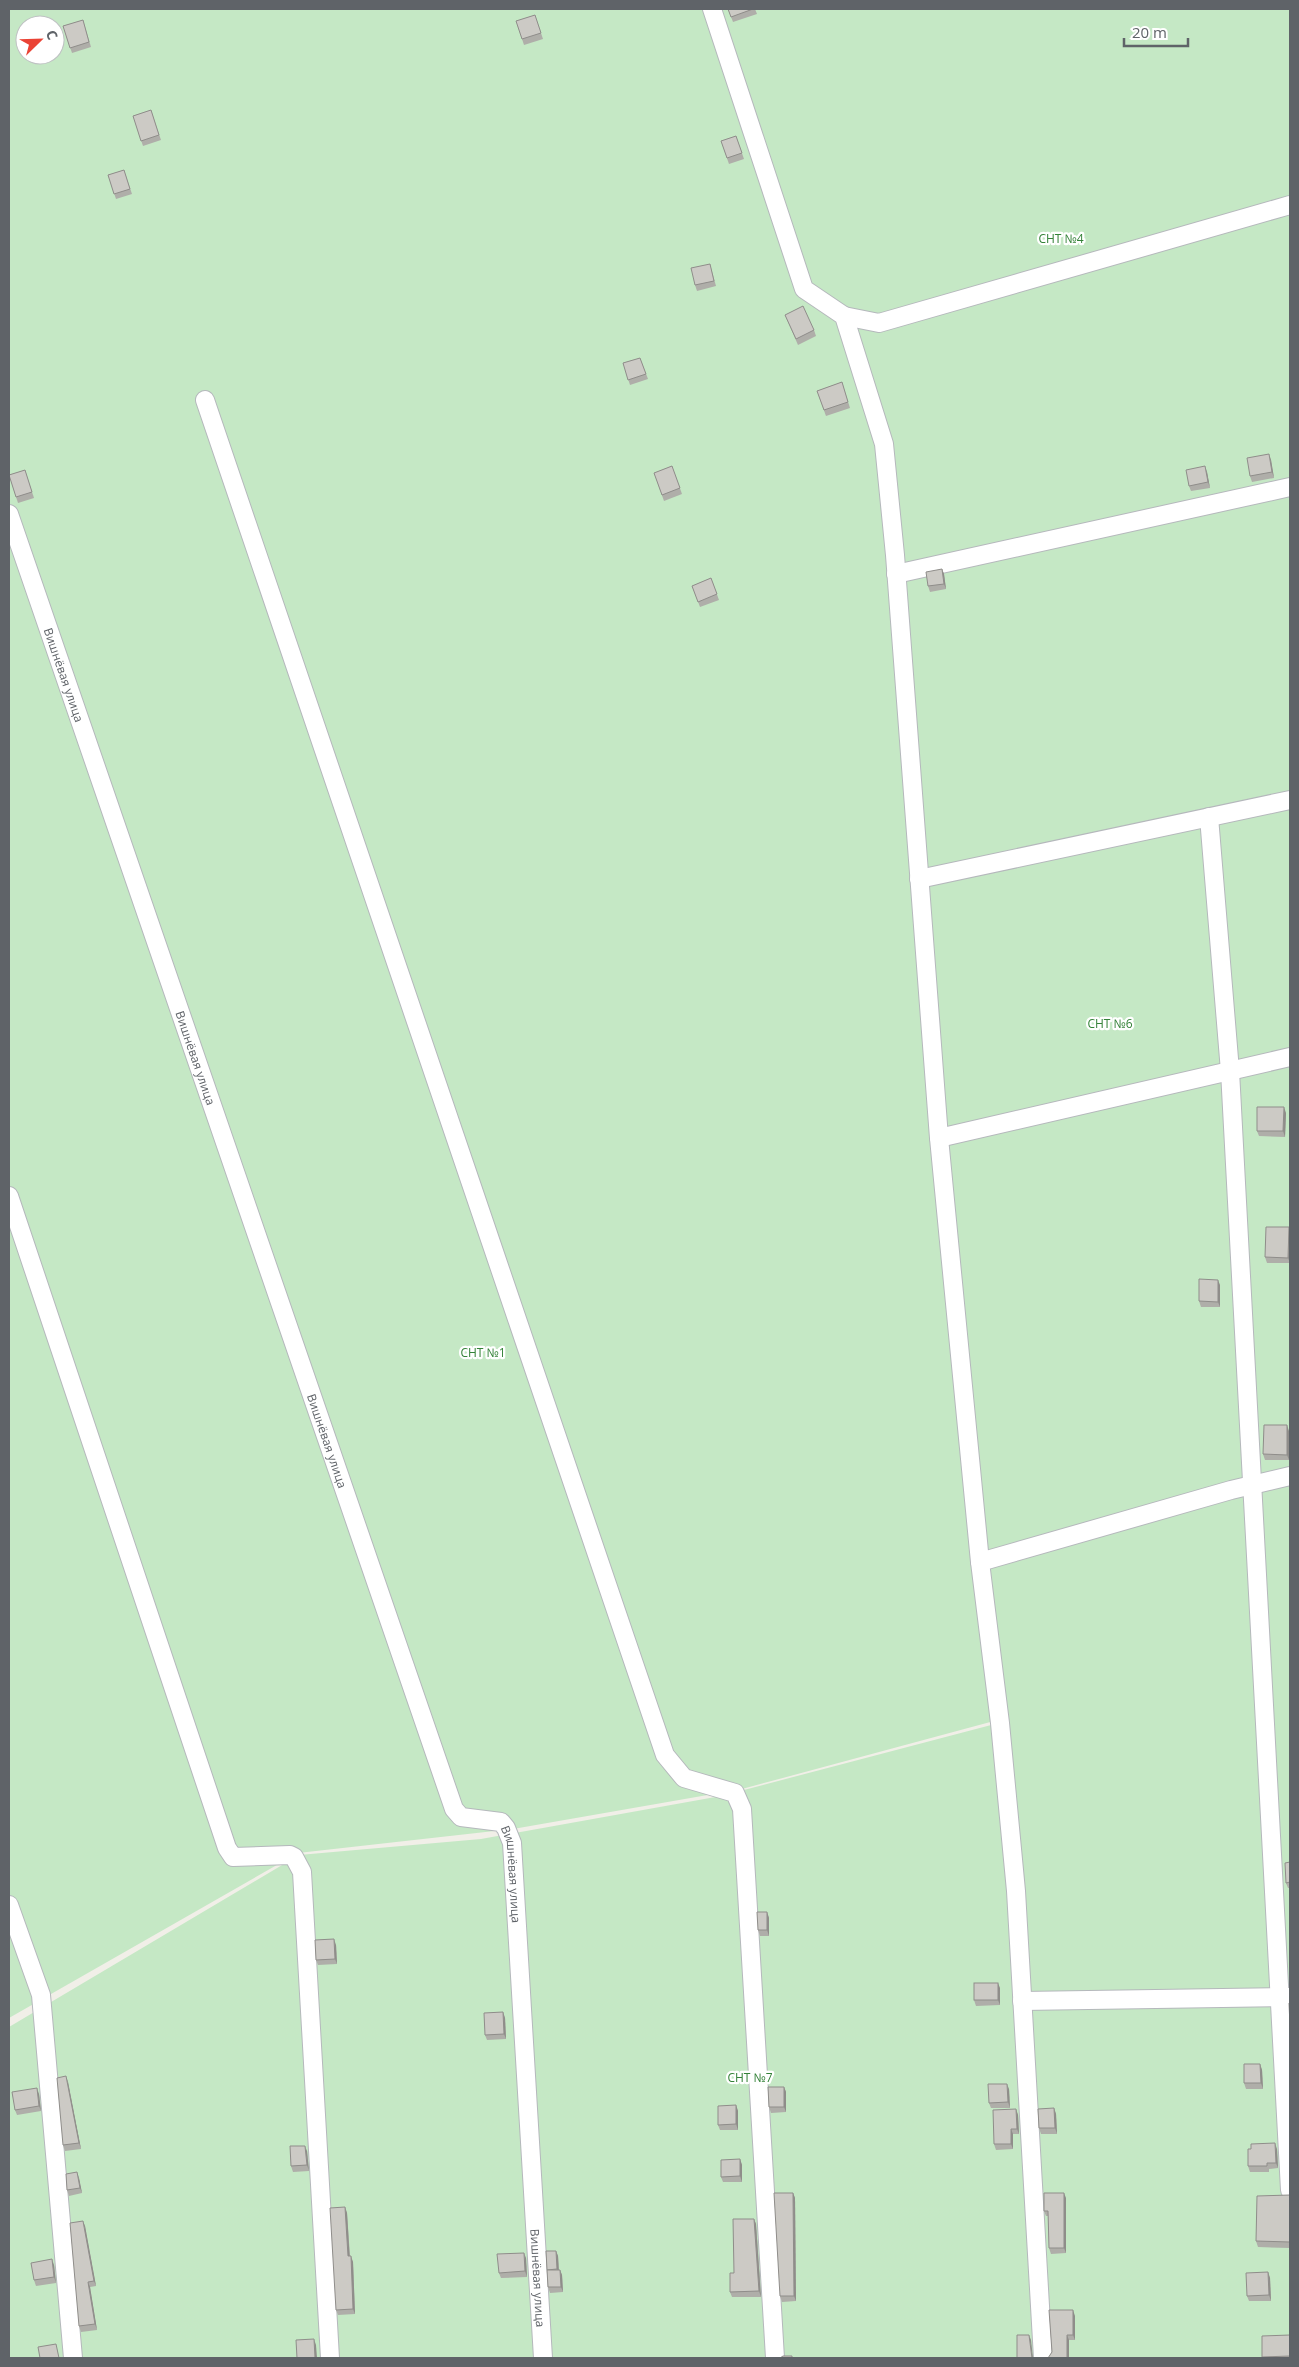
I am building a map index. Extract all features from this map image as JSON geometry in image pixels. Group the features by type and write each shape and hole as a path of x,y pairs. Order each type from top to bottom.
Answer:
{"street":[{"path":"712,9 804,289 844,316 878,323 1290,205"},
{"path":"844,316 884,444 920,879 938,1138 980,1562 1000,1723 1016,1891 1043,2358"},
{"path":"205,400 665,1755 684,1778 735,1793 742,1809 775,2358"},
{"path":"896,574 1290,487"},
{"name":"Вишнёвая улица","path":"9,514 454,1809 461,1817 501,1822 506,1828 512,1843 544,2358"},
{"path":"920,879 1290,800"},
{"path":"1210,817 1230,1071 1253,1485 1285,1997 1290,2190"},
{"path":"938,1138 1290,1057"},
{"path":"9,1196 227,1848 233,1857 290,1855 294,1857 302,1872 330,2358"},
{"path":"980,1562 1290,1476"},
{"path":"9,1905 41,1995 73,2358"},
{"path":"1022,2001 1285,1997"}],"green space":[{"path":"9,9 1290,9 1290,2358 9,2358 9,2027 299,1855 481,1839 721,1796 995,1724 994,1721 742,1789 513,1829 298,1853 9,2018"}],"building":[{"path":"728,9 753,9 731,17"},
{"path":"535,15 541,33 522,39 516,21"},
{"path":"83,20 89,42 70,48 65,25"},
{"path":"151,110 159,135 141,141 133,116"},
{"path":"736,136 742,153 727,158 721,141"},
{"path":"124,170 130,189 114,194 108,175"},
{"path":"710,264 714,281 695,285 691,268"},
{"path":"803,306 814,330 796,339 785,315"},
{"path":"640,358 646,374 628,380 623,363"},
{"path":"842,382 848,402 824,410 817,391"},
{"path":"1269,454 1272,472 1250,476 1247,458"},
{"path":"672,466 680,488 662,495 654,473"},
{"path":"1205,466 1208,482 1189,486 1186,470"},
{"path":"25,470 32,492 16,497 9,475"},
{"path":"942,569 944,584 928,586 926,572"},
{"path":"711,578 717,594 698,602 692,586"},
{"path":"1257,1107 1284,1107 1283,1131 1257,1131"},
{"path":"1266,1227 1289,1227 1288,1258 1265,1257"},
{"path":"1199,1279 1218,1280 1218,1302 1199,1301"},
{"path":"1264,1425 1287,1425 1287,1455 1263,1454"},
{"path":"1290,1862 1290,1882 1286,1883 1285,1863"},
{"path":"757,1912 767,1912 767,1930 758,1930"},
{"path":"334,1939 335,1959 316,1960 315,1940"},
{"path":"974,1983 998,1983 998,2000 974,2000"},
{"path":"503,2012 504,2034 485,2035 484,2013"},
{"path":"1244,2064 1260,2064 1261,2083 1244,2083"},
{"path":"66,2076 79,2143 63,2145 57,2078"},
{"path":"988,2084 1007,2084 1008,2102 989,2103"},
{"path":"768,2087 784,2087 784,2107 769,2107"},
{"path":"37,2088 39,2106 15,2110 12,2092"},
{"path":"736,2105 736,2124 718,2125 718,2106"},
{"path":"1054,2108 1055,2128 1039,2128 1038,2109"},
{"path":"1016,2109 1017,2129 1011,2129 1011,2144 994,2144 993,2110"},
{"path":"1275,2143 1276,2163 1267,2163 1267,2166 1248,2166 1248,2149 1251,2149 1251,2144"},
{"path":"290,2146 305,2146 307,2165 291,2166"},
{"path":"740,2159 740,2176 721,2177 721,2160"},
{"path":"77,2172 80,2188 67,2190 66,2174"},
{"path":"774,2193 793,2193 794,2296 780,2296"},
{"path":"1044,2193 1064,2193 1064,2248 1049,2248 1048,2211 1044,2211"},
{"path":"1290,2195 1290,2242 1256,2241 1257,2196"},
{"path":"345,2207 348,2256 351,2256 353,2309 336,2310 330,2208"},
{"path":"733,2219 754,2219 759,2291 730,2292 730,2273 734,2273"},
{"path":"83,2221 94,2281 88,2282 95,2324 79,2326 70,2223"},
{"path":"546,2251 556,2251 557,2269 547,2270"},
{"path":"524,2253 525,2271 499,2273 497,2254"},
{"path":"52,2259 54,2277 34,2280 31,2263"},
{"path":"547,2270 560,2270 561,2287 548,2287"},
{"path":"1268,2272 1269,2295 1247,2296 1246,2273"},
{"path":"1049,2310 1073,2310 1073,2335 1067,2335 1067,2358 1048,2358 1052,2352"},
{"path":"1017,2335 1029,2335 1032,2358 1017,2358"},
{"path":"1290,2335 1290,2356 1262,2357 1262,2336"},
{"path":"314,2339 315,2358 297,2358 296,2340"},
{"path":"56,2344 59,2358 40,2358 38,2347"},
{"path":"792,2356 792,2358 780,2358"}],"park label":[{"name":"СНТ №4","path":"1061,238"},
{"name":"СНТ №6","path":"1110,1023"},
{"name":"СНТ №1","path":"483,1352"},
{"name":"СНТ №7","path":"750,2077"}]}
